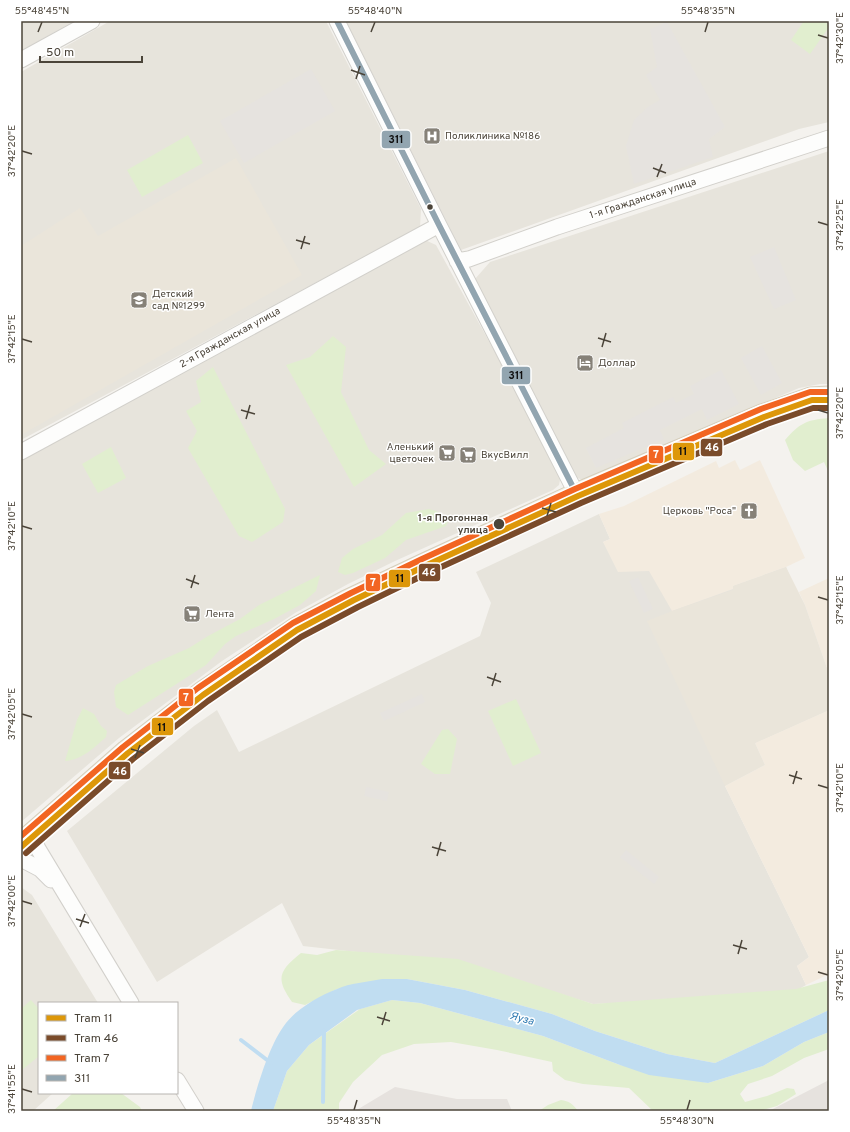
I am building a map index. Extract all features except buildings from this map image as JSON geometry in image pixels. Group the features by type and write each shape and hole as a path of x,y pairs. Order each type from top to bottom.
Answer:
{"main road":[{"path":"21,842 126,750 255,654 296,627 382,582 576,494 762,414 812,397 829,396"}],"street":[{"path":"21,60 92,21"},
{"path":"337,21 576,494"},
{"name":"1-я Гражданская улица","path":"458,262 557,227 829,138"},
{"name":"2-я Гражданская улица","path":"21,452 439,225"},
{"path":"37,828 35,834 37,847 130,1002"},
{"path":"21,859 40,868 69,900"},
{"path":"178,1082 196,1111"}],"shaded area":[{"path":"21,21 74,21 21,51"},
{"path":"110,21 326,21 421,209 420,227 21,440 21,72"},
{"path":"346,21 829,21 829,122 799,129 461,250"},
{"path":"667,22 725,127 709,139 713,157 634,184 626,146 634,120 649,106 660,100 646,75 657,67 650,29"},
{"path":"311,69 335,111 244,163 220,121"},
{"path":"829,151 829,384 799,388 584,480 577,478 574,475 475,279 490,262"},
{"name":"Детский сад №1299","path":"236,158 302,275 21,435 21,246 80,208 98,236"},
{"path":"425,240 436,245 497,356 559,475 559,485 553,490 395,561 348,584 295,613 222,661 119,738 21,822 21,461"},
{"path":"774,247 796,300 774,309 750,257"},
{"path":"762,346 782,383 761,395 741,358"},
{"path":"721,370 739,404 707,420 702,409 660,430 664,439 596,468 586,448 624,428 622,423 673,397 676,403 694,394 690,386"},
{"path":"735,460 740,470 760,460 805,558 786,567 733,586 733,589 672,611 649,571 618,572 603,542 610,539 599,514 624,506 716,461 719,468"},
{"path":"599,514 610,539 603,542 649,571 733,586 786,567 829,674 829,710 755,743 725,786 809,957 797,966 806,985 789,995 593,1004 465,964 303,946 282,903 157,982 67,831 194,726 217,710 239,752 480,636 491,603 476,572"},
{"path":"786,567 805,605 829,674 829,710 755,743 765,765 725,786 647,621 733,590 733,586"},
{"path":"638,577 653,609 644,613 629,581"},
{"path":"829,578 829,674 799,592"},
{"path":"422,694 425,702 384,721 380,713"},
{"path":"829,710 829,974 806,985 797,966 809,957 725,786 765,765 755,743"},
{"path":"366,787 389,792 387,801 364,796"},
{"path":"626,850 659,877 654,884 620,857"},
{"path":"21,887 32,895 97,1002 38,1002 38,1094 52,1094 33,1111 21,1111"},
{"path":"829,1080 829,1111 769,1111"},
{"path":"395,1087 457,1099 507,1099 512,1111 355,1111"}],"green space":[{"path":"804,21 823,21 829,25 810,54 791,40"},
{"path":"188,135 203,163 142,197 127,170"},
{"path":"333,336 346,347 341,392 369,450 386,464 354,487 286,365 310,357"},
{"path":"213,367 285,509 283,522 252,542 239,536 188,448 197,431 186,411 201,402 196,381"},
{"path":"829,418 829,473 824,462 805,471 793,460 785,440 804,423"},
{"path":"111,447 126,478 98,493 82,464"},
{"path":"429,509 436,511 449,519 446,526 406,540 385,558 353,573 345,575 338,572 342,558 353,549 382,535 406,513"},
{"path":"320,575 316,591 300,605 274,619 236,636 225,644 206,665 128,715 116,707 114,692 116,685 148,666 189,648 240,619 259,605"},
{"path":"516,699 541,753 513,766 488,711"},
{"path":"83,708 94,714 101,726 107,731 106,737 83,756 65,761 77,720"},
{"path":"448,729 457,739 450,774 435,774 421,764 442,730"},
{"path":"336,950 458,959 593,1004 796,989 829,980 829,1010 715,1063 667,1054 595,1031 552,1014 465,990 407,979 337,989 305,1005 292,1002 283,987 282,981 282,975 288,965 301,953 317,955"},
{"path":"31,1000 38,1008 38,1057 22,1070 21,1009"},
{"path":"392,1000 420,1003 543,1036 620,1065 708,1083 763,1066 804,1042 829,1032 829,1049 804,1058 772,1076 748,1084 740,1094 745,1102 767,1096 787,1088 794,1089 796,1094 777,1106 759,1111 653,1111 629,1088 583,1084 565,1080 553,1071 552,1062 451,1042 414,1044 382,1055 353,1082 339,1103 339,1111 273,1111 287,1071 309,1045 360,1009"},
{"path":"72,1094 122,1094 140,1107 142,1111 53,1111"},
{"path":"561,1100 571,1103 578,1111 539,1111 548,1105"}],"water":[{"name":"Яуза","path":"382,979 407,979 465,990 552,1014 595,1031 667,1054 715,1063 829,1010 829,1032 804,1042 763,1066 708,1083 649,1075 543,1036 420,1003 392,1000 357,1010 309,1045 287,1071 273,1111 251,1111 260,1077 269,1053 280,1031 296,1012 316,999 347,985"}],"waterway":[{"path":"323,1102 324,1030"},
{"path":"241,1040 271,1063"}],"tram line":[{"name":"7","path":"21,836 123,747 198,688 293,623 422,559 575,489 761,409 810,392 829,392"},
{"name":"11","path":"21,847 128,753 203,695 297,630 354,600 425,566 578,496 764,417 812,400 829,400"},
{"name":"46","path":"26,853 133,759 208,701 301,637 428,573 581,503 767,424 813,408 829,408"}],"transit line":[{"name":"311","path":"337,21 576,493"},
{"name":"311","path":"21,842 126,750 201,692 296,627 382,582 576,493"}],"place":[{"name":"Поликлиника №186","path":"432,136"},
{"name":"Детский сад №1299","path":"139,300"},
{"name":"Доллар","path":"585,363"},
{"name":"Аленький цветочек","path":"447,453"},
{"name":"ВкусВилл","path":"468,455"},
{"name":"Церковь \"Роса\"","path":"749,511"},
{"name":"1-я Прогонная улица","path":"499,524"},
{"name":"Лента","path":"192,614"}]}
